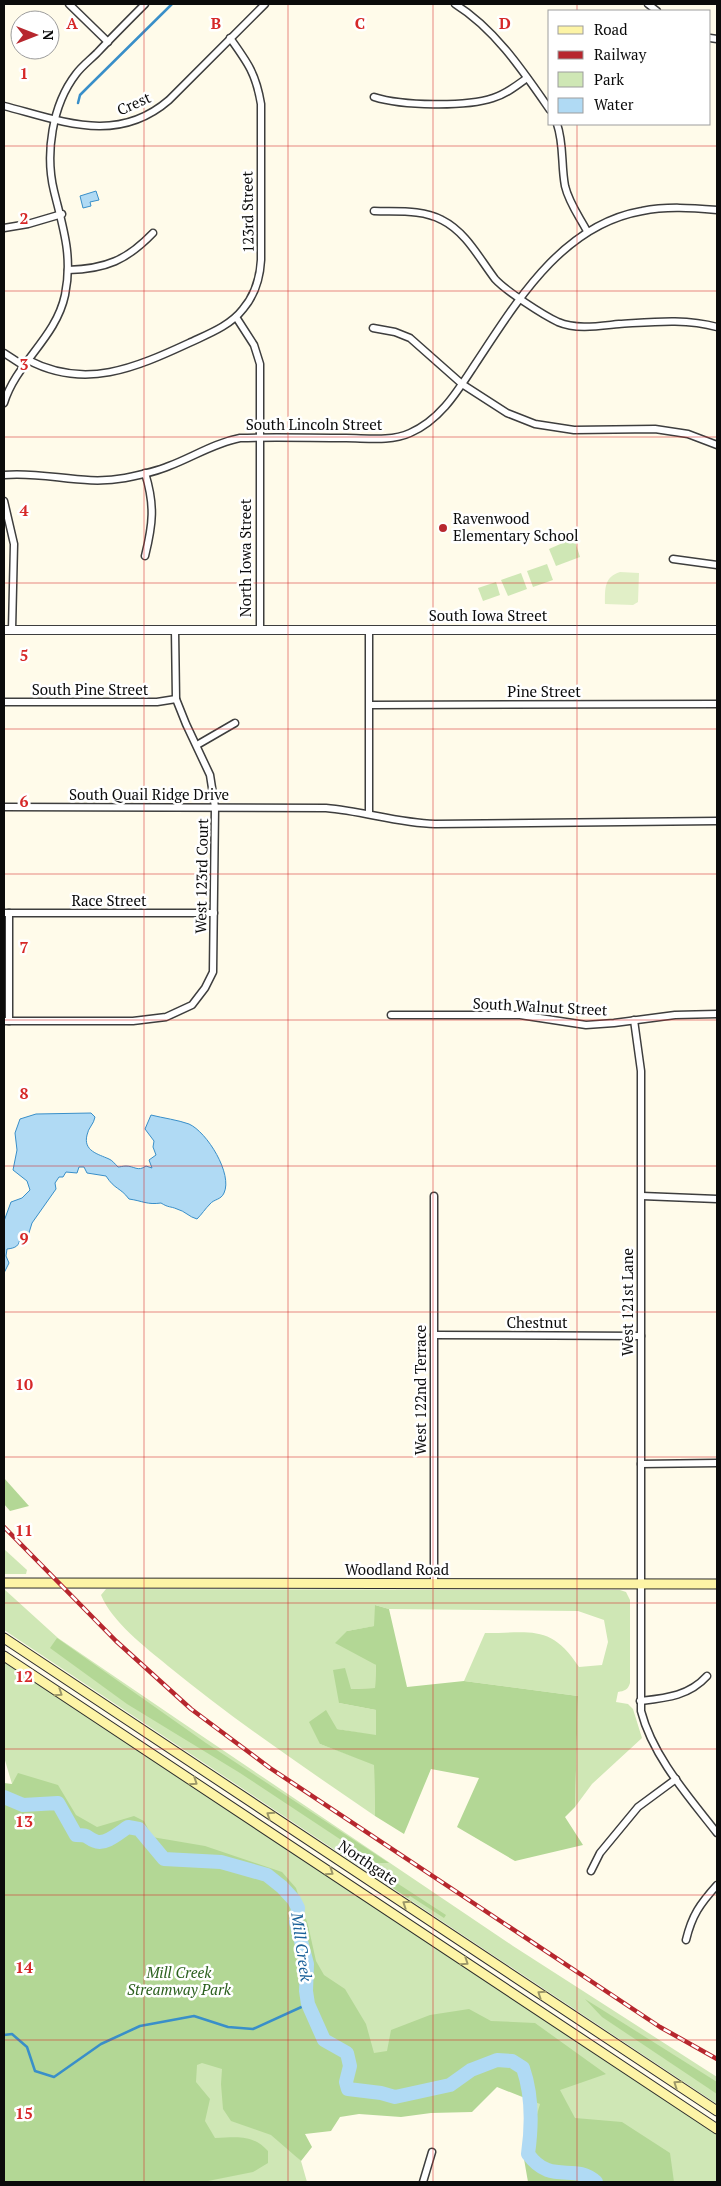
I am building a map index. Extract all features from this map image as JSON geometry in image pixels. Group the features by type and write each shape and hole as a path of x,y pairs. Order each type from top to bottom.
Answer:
{"main road":[{"name":"Woodland Road","path":"4,1583 717,1584"},
{"name":"Northgate","path":"4,1638 717,2111"},
{"name":"Northgate","path":"4,1656 717,2129"}],"street":[{"path":"69,4 108,42"},
{"path":"4,404 26,363 46,337 56,319 64,298 68,270 66,240 62,214 54,190 51,171 51,150 56,119 63,98 76,74 145,4"},
{"name":"Crest","path":"4,106 90,127 121,125 136,121 162,105 265,4"},
{"path":"454,4 489,32 527,78 548,107"},
{"name":"123rd Street","path":"230,38 251,67 258,85 261,104 261,270 255,291 236,317"},
{"path":"374,97 387,101 409,103 474,102 502,94 527,78"},
{"path":"557,125 563,144 564,184 568,197 587,231"},
{"name":"South Lincoln Street","path":"4,475 31,474 84,481 124,478 169,466 228,440 259,437 382,438 408,434 422,427 450,402 523,300 561,251 587,231 640,211 667,208 717,210"},
{"path":"374,212 418,213 441,219 462,235 497,280 549,318 572,326 588,327 668,321 691,322 717,327"},
{"path":"4,228 28,224 62,214"},
{"path":"68,270 86,270 106,266 132,253 153,232"},
{"path":"4,353 45,369 68,374 96,374 121,370 159,357 217,329 236,317"},
{"name":"North Iowa Street","path":"8,630 260,630 260,380 258,355 249,336 236,317"},
{"path":"373,328 395,332 410,338 462,384 507,413 535,424 574,430 655,429 688,434 717,445"},
{"path":"144,556 151,533 153,514 151,492 146,473"},
{"path":"4,501 14,544 8,630"},
{"path":"672,558 717,565"},
{"name":"West 123rd Court","path":"6,1021 141,1020 166,1017 192,1004 205,988 213,972 215,807 210,775 176,699 174,630"},
{"name":"South Iowa Street","path":"260,630 717,630"},
{"path":"369,813 370,630"},
{"name":"South Pine Street","path":"4,702 157,702 176,699"},
{"name":"Pine Street","path":"370,705 717,704"},
{"path":"197,745 235,723"},
{"name":"South Quail Ridge Drive","path":"4,807 295,807 348,809 396,820 435,824 717,822"},
{"path":"6,913 6,1021"},
{"name":"Race Street","path":"6,913 214,913"},
{"name":"South Walnut Street","path":"391,1015 520,1015 586,1025 675,1014 717,1014"},
{"name":"West 121st Lane","path":"634,1020 641,1071 640,1701 646,1731 676,1779 717,1833"},
{"name":"West 122nd Terrace","path":"434,1196 434,1584"},
{"path":"642,1196 717,1199"},
{"name":"Chestnut","path":"434,1335 640,1336"},
{"path":"640,1464 717,1463"},
{"path":"640,1701 672,1697 688,1692 698,1686 707,1676"},
{"path":"591,1871 594,1861 638,1807 676,1779"},
{"path":"686,1940 695,1912 717,1886"},
{"path":"423,2182 432,2152"}],"green space":[{"path":"574,538 580,557 556,566 549,549"},
{"path":"547,564 553,580 533,587 527,571"},
{"path":"620,572 639,573 638,602 633,605 605,604 606,584 611,577"},
{"path":"521,573 527,589 508,596 501,580"},
{"path":"496,582 500,595 483,601 478,588"},
{"path":"4,1478 29,1506 10,1511 4,1504"},
{"path":"4,1549 27,1570 26,1574 4,1574"},
{"path":"4,1589 58,1638 513,1946 717,2077 717,2104 4,1630"},
{"path":"106,1589 620,1590 626,1592 630,1600 630,1683 626,1690 618,1692 616,1702 628,1704 633,1709 642,1738 592,1784 575,1807 578,1696 464,1681 485,1633 528,1632 539,1634 549,1637 559,1644 569,1653 579,1667 602,1665 608,1642 604,1620 578,1611 389,1609 375,1605 375,1626 347,1631 376,1665 375,1688 351,1689 339,1703 376,1710 376,1736 337,1729 320,1744 374,1764 375,1816 244,1725 149,1651 130,1634 106,1605 101,1595"},
{"path":"375,1605 389,1609 407,1687 464,1681 578,1696 575,1807 565,1817 583,1845 515,1861 457,1827 479,1778 431,1769 404,1834 375,1816 374,1765 320,1744 309,1722 326,1710 337,1729 376,1735 376,1710 339,1703 333,1670 345,1668 351,1689 375,1688 376,1665 335,1643 347,1631 374,1626"},
{"path":"57,1638 206,1743 389,1863 376,1863 240,1773 127,1704 50,1648"},
{"name":"Mill Creek Streamway Park","path":"4,1656 717,2129 717,2182 596,2182 528,2154 530,2111 528,2089 523,2068 297,2109 297,2157 301,2161 307,2182 4,2182 4,1797 12,1784 4,1757"},
{"name":"Mill Creek Streamway Park","path":"18,1773 58,1785 76,1815 97,1827 134,1816 144,1821 152,1837 205,1846 282,1872 296,1888 308,1925 316,1961 324,1975 345,1989 366,2024 374,2053 387,2051 391,2030 430,2015 469,2009 491,2021 535,2023 606,2074 560,2090 575,2118 622,2122 670,2153 674,2182 528,2182 524,2159 540,2104 497,2087 472,2112 431,2113 401,2117 359,2114 340,2117 331,2131 305,2134 312,2147 301,2161 271,2135 231,2121 223,2109 222,2069 202,2063 197,2065 196,2082 210,2099 205,2121 215,2138 250,2139 268,2151 268,2163 253,2172 203,2182 4,2182 4,1783 12,1784"},
{"path":"380,1872 446,1915 444,1918 410,1896 408,1898 370,1873"},
{"path":"585,1999 717,2082 717,2094 602,2017"}],"water":[{"path":"96,191 99,200 90,202 91,206 83,208 80,196"},
{"path":"91,1113 95,1117 86,1140 87,1145 92,1151 110,1160 118,1167 126,1166 138,1169 146,1166 152,1168 149,1160 156,1155 153,1147 154,1141 145,1129 151,1115 189,1124 196,1128 210,1144 222,1165 226,1185 224,1193 212,1202 197,1219 161,1203 148,1203 129,1199 106,1176 87,1173 84,1167 79,1167 77,1173 66,1172 63,1177 59,1177 55,1183 56,1189 32,1223 28,1236 20,1238 18,1245 15,1247 7,1249 6,1256 9,1263 4,1273 4,1221 11,1202 22,1198 30,1190 27,1181 13,1170 17,1150 15,1133 20,1119 36,1114"}],"waterway":[{"path":"78,103 80,95 172,4"},
{"name":"Mill Creek","path":"4,1797 23,1805 58,1803 76,1835 86,1836 95,1841 103,1842 108,1840 128,1827 139,1829 164,1859 221,1862 267,1875 282,1887 294,1900 298,1908 296,1922 307,1964 306,1991 308,2004 324,2040 347,2053 350,2066 346,2082 348,2089 381,2093 395,2097 450,2085 471,2070 497,2060 512,2061 523,2068 530,2099 531,2121 528,2154 537,2164 545,2169 554,2172 588,2176 596,2182"},
{"path":"4,2035 12,2034 27,2047 35,2071 54,2077 101,2044 140,2026 194,2016 228,2027 253,2029 308,2004"}],"railway":[{"path":"4,1527 116,1641 191,1709 270,1768 660,2027 717,2059"}],"place":[{"name":"Ravenwood Elementary School","path":"443,528"}]}
